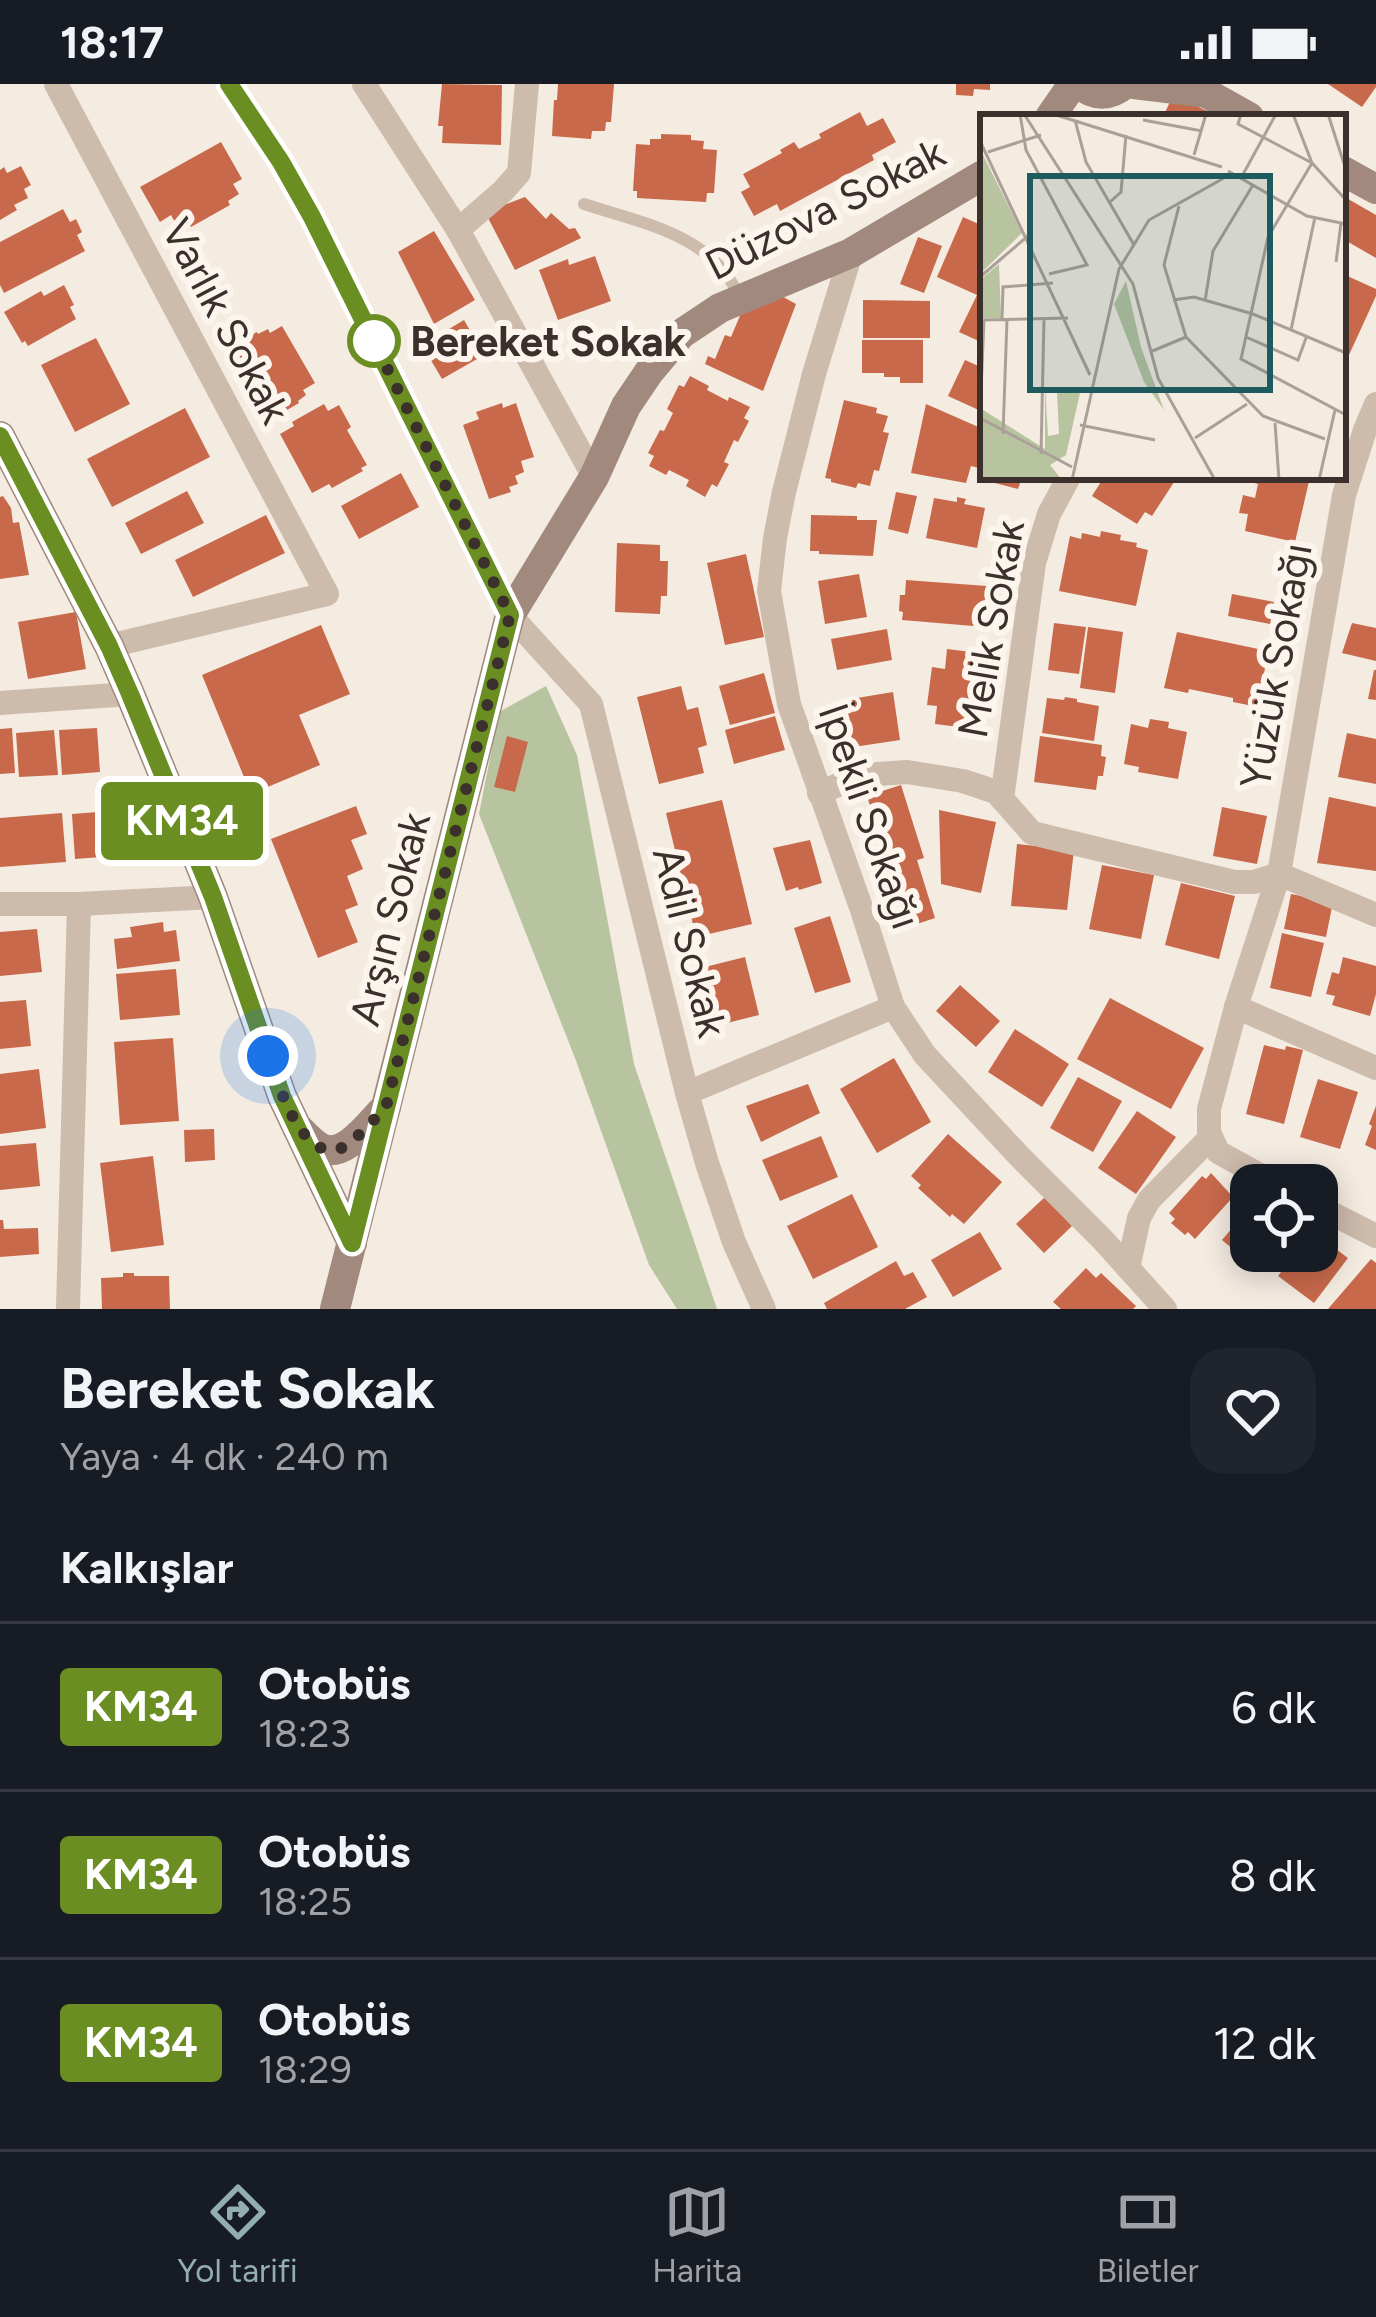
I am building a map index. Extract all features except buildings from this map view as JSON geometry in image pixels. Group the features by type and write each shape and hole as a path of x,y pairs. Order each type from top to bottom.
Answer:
{"street":[{"name":"Varlık Sokak","path":"56,84 327,594 109,646"},
{"name":"Adil Sokak","path":"229,84 312,217 510,615 591,704 687,1093 734,1242 764,1309"},
{"path":"364,84 458,230 594,477"},
{"path":"458,230 520,173 527,84"},
{"path":"1078,114 1104,86"},
{"path":"1055,114 1104,86 1204,87 1244,114"},
{"path":"1346,173 1376,189"},
{"name":"Düzova Sokak","path":"510,615 594,477 626,406 681,334 720,308 851,253 980,177"},
{"name":"İpekli Sokağı","path":"851,253 784,493 769,591 789,704 892,1007 925,1055 1165,1309"},
{"name":"Yüzük Sokağı","path":"1211,1137 1209,1109 1236,1007 1280,874 1345,495 1376,404"},
{"path":"0,436 130,694 213,897 282,1096 352,1243"},
{"name":"Melik Sokak","path":"1001,799 1034,563 1049,514 1068,480"},
{"name":"Arşın Sokak","path":"335,1309 510,615"},
{"path":"0,703 130,694"},
{"path":"819,793 850,780 907,772 987,787 1032,833 1234,882 1280,874 1376,916"},
{"path":"0,904 213,897"},
{"path":"68,1309 79,904"},
{"path":"687,1093 892,1007"},
{"path":"1236,1007 1376,1068"},
{"path":"298,1128 321,1148 335,1150 347,1145 386,1107"},
{"path":"1128,1268 1139,1218 1150,1200 1211,1137 1218,1152 1240,1164"},
{"path":"1338,1216 1376,1236"}],"lane":[{"path":"584,204 678,235 719,264 740,299"}],"green space":[{"path":"546,686 577,755 634,1064 717,1309 677,1309 649,1265 575,1058 479,814 499,712"}],"bus line":[{"name":"KM34","path":"0,436 130,694 213,897 282,1096 352,1243 510,615 312,217 229,84"}],"place":[{"name":"Bereket Sokak","path":"374,341"}],"route":[{"path":"268,1056 298,1128 321,1148 347,1145 386,1107 510,615 371,336 374,341"}]}
